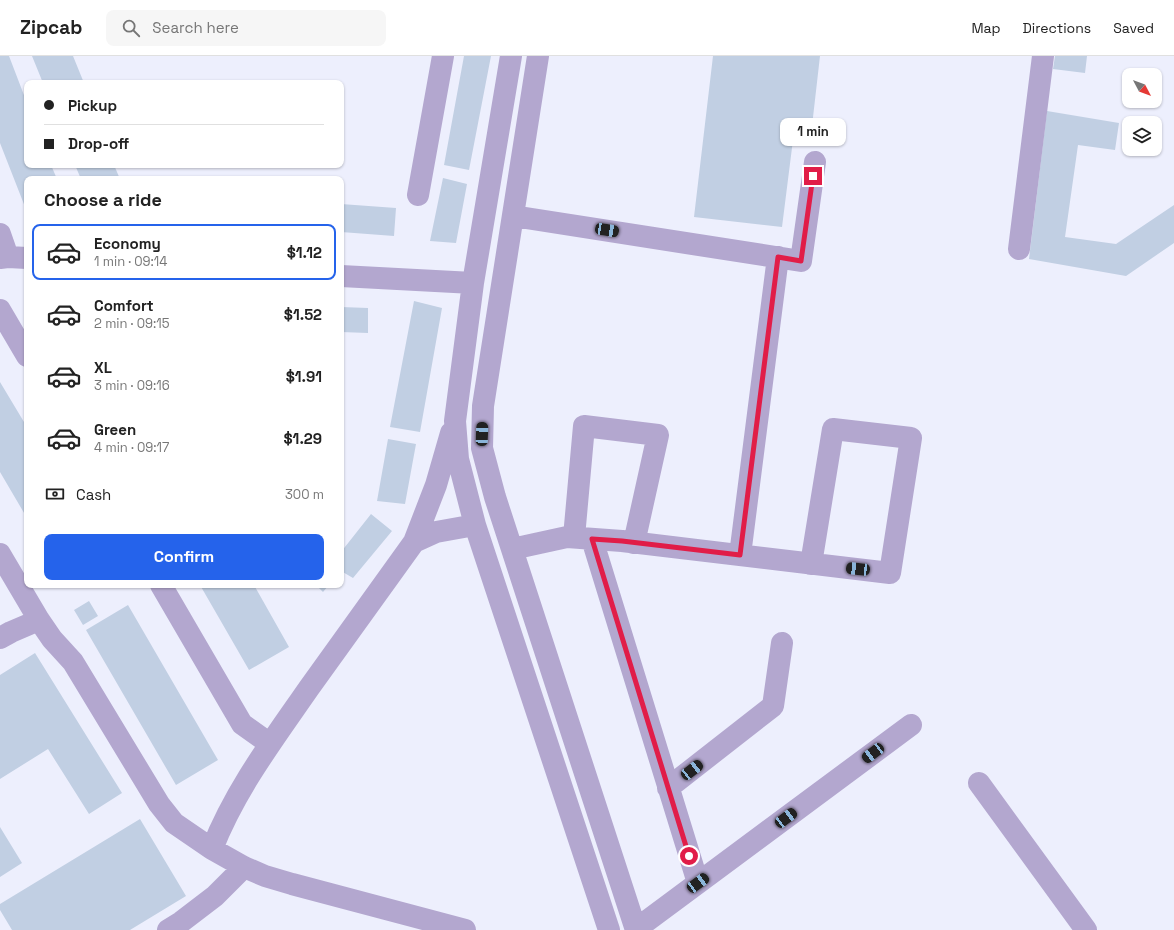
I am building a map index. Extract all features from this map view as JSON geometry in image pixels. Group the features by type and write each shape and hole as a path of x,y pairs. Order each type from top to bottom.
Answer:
{"street":[{"path":"418,195 443,56"},
{"path":"212,849 236,797 270,744 414,542 436,485 455,421 472,283 511,56"},
{"path":"538,56 483,406 482,448 495,497 636,930 911,725"},
{"path":"1019,249 1043,56"},
{"path":"513,216 801,261 815,162"},
{"path":"0,234 12,258"},
{"path":"740,555 778,257"},
{"path":"344,276 472,283"},
{"path":"0,310 24,351"},
{"path":"455,421 458,460 476,525 609,930"},
{"path":"634,543 658,435 584,426 583,538 668,788 698,883"},
{"path":"512,549 567,537 583,538 740,555 811,564 890,573 911,438 833,429 811,564"},
{"path":"414,542 436,532 476,525"},
{"path":"0,554 39,620 52,639 72,662 159,804 174,823 212,849 244,867 265,876 465,930"},
{"path":"163,588 242,724 270,744"},
{"path":"0,638 39,620"},
{"path":"668,788 773,706 782,643"},
{"path":"979,783 1086,930"},
{"path":"168,930 215,896 244,867"}],"building":[{"path":"0,56 9,56 24,95 24,168 52,168 56,176 24,176 24,204 0,143"},
{"path":"32,56 73,56 83,80 42,80"},
{"path":"464,56 491,56 469,170 444,165"},
{"path":"713,56 820,56 812,126 795,124 782,227 694,217"},
{"path":"1055,56 1087,56 1085,73 1053,69"},
{"path":"1047,111 1119,123 1115,150 1078,145 1065,237 1116,244 1174,205 1174,243 1126,276 1029,259"},
{"path":"76,168 115,168 119,176 80,176"},
{"path":"443,178 467,184 456,243 430,241"},
{"path":"344,204 396,208 394,236 344,232"},
{"path":"414,301 442,308 420,432 390,427"},
{"path":"344,307 368,308 368,333 344,332"},
{"path":"0,382 24,422 24,513 0,472"},
{"path":"388,439 416,444 405,504 377,501"},
{"path":"371,514 392,531 353,578 344,573 344,548"},
{"path":"202,588 256,588 289,647 249,670"},
{"path":"319,588 326,588 323,592"},
{"path":"89,601 98,616 83,625 74,610"},
{"path":"128,605 218,760 176,785 86,630"},
{"path":"35,653 122,793 89,814 48,749 0,779 0,675"},
{"path":"140,819 186,896 130,930 12,930 0,910 0,904"},
{"path":"0,827 22,863 0,877"}],"route":[{"path":"689,856 592,539 622,541 740,555 778,257 801,261 813,176"}]}
